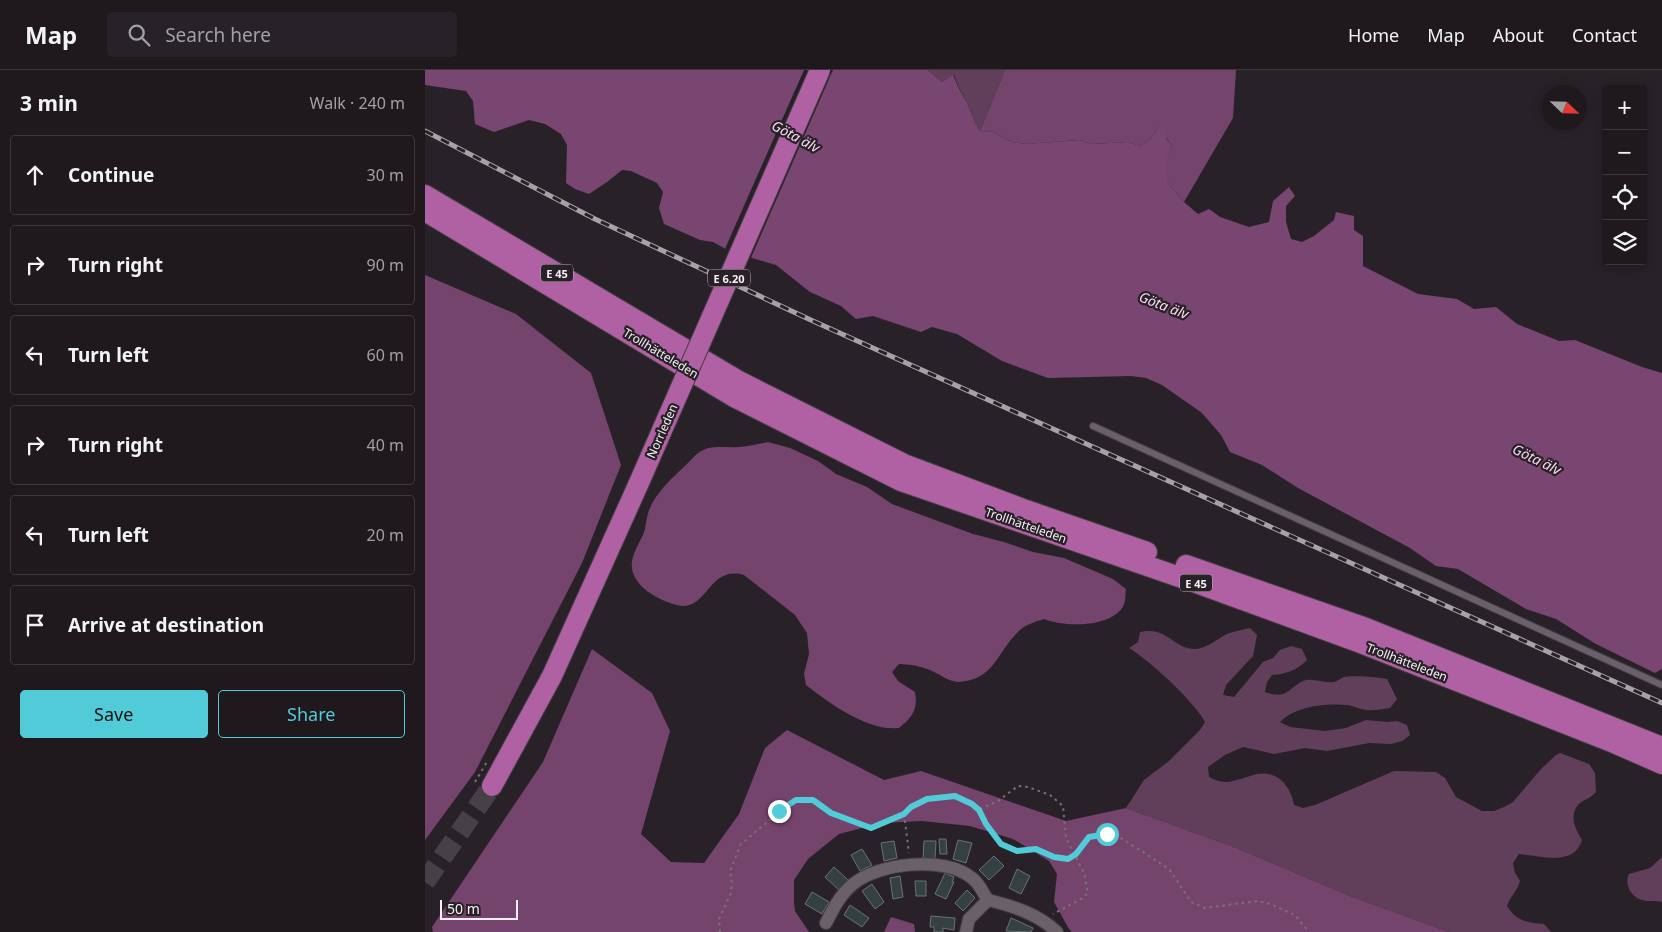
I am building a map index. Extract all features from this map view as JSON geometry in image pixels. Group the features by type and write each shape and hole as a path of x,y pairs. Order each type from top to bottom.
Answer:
{"highway":[{"name":"Norrleden","path":"492,786 552,676 638,486 820,70"},
{"name":"Trollhätteleden","path":"425,195 739,381 904,464 1026,510 1366,628 1662,747"},
{"name":"Trollhätteleden","path":"425,211 734,397 901,481 1191,581 1358,642 1614,743 1662,764"}],"street":[{"path":"826,923 835,903 852,885 873,872 934,864 955,869 973,878 988,900 1018,908 1051,930"},
{"path":"966,932 969,919 988,900"}],"lane":[{"path":"1093,426 1662,685"}],"path":[{"path":"979,810 998,801 1018,786 1028,787 1050,795 1063,806 1066,838 1084,873 1088,893 1081,899 1053,914 1051,930"},
{"path":"720,932 719,919 731,892 730,870 741,844 789,804 796,800 813,800 831,813 871,828 904,814 911,807 927,799 955,796 972,804 979,810 986,824 1001,844 1017,851 1036,849 1054,857 1068,859 1074,855 1089,837 1107,834 1119,838 1169,869 1191,902 1205,908 1258,901 1270,904 1295,916 1309,932"},
{"path":"904,814 910,866"}],"shaded area":[{"path":"928,70 1005,70 980,131 954,75 942,82"},
{"path":"1005,70 1236,70 1233,118 1184,202 1167,182 1167,157 1172,146 1159,127 1150,139 1140,146 1128,142 1091,144 1080,140 1026,144 1012,142 993,132 980,131"},
{"path":"425,275 516,314 591,373 621,465 582,563 475,772 425,840"},
{"path":"768,442 790,448 818,461 836,474 867,487 892,504 973,534 1033,552 1064,558 1113,579 1126,589 1123,606 1115,615 1096,622 1074,624 1044,619 1029,624 1017,633 987,671 970,680 955,682 922,667 899,664 892,672 898,681 915,692 916,703 911,716 899,728 875,726 862,721 838,708 806,685 804,674 809,654 807,633 795,615 744,575 732,574 722,577 695,602 687,606 669,603 660,599 644,588 634,574 632,566 633,557 645,529 652,503 660,491 695,455 712,447 745,446"},
{"path":"1250,628 1257,635 1253,656 1226,685 1223,695 1234,697 1263,662 1273,658 1280,650 1291,646 1302,649 1307,660 1291,671 1272,675 1267,682 1265,692 1282,694 1307,680 1335,682 1344,677 1366,676 1387,679 1397,699 1390,708 1375,710 1339,704 1321,705 1294,712 1280,722 1290,727 1325,731 1346,728 1366,720 1397,721 1407,725 1410,735 1402,741 1391,744 1369,743 1327,751 1305,748 1274,754 1243,747 1225,755 1208,767 1209,777 1215,780 1227,782 1257,774 1271,775 1277,777 1287,786 1294,805 1303,808 1315,805 1394,771 1436,772 1445,778 1456,797 1482,811 1494,811 1513,802 1541,769 1560,753 1589,764 1595,773 1596,792 1580,803 1574,812 1575,826 1582,840 1578,848 1572,854 1555,858 1519,854 1513,863 1515,873 1520,881 1507,906 1518,918 1527,922 1544,924 1551,932 1449,932 1350,896 1234,847 1126,808 1144,780 1169,761 1200,730 1205,722 1191,703 1171,682 1129,648 1138,642 1140,632 1157,632 1181,646 1199,649 1230,633"},
{"path":"592,649 652,693 670,731 641,834 671,862 704,863 739,814 765,748 787,730 884,780 921,771 1066,821 1126,808 1234,847 1350,896 1449,932 1072,932 1054,902 1057,874 1049,861 1013,839 970,826 922,821 881,823 839,834 808,859 794,880 794,903 795,911 809,932 433,932 432,927 543,762"},
{"path":"1662,857 1662,902 1644,901 1629,890 1627,882 1629,874 1650,868"},
{"path":"891,917 914,924 915,932 884,932"}],"water":[{"name":"Göta älv","path":"425,70 928,70 942,82 953,75 980,131 993,132 1012,142 1026,144 1080,140 1091,144 1128,142 1140,146 1150,139 1159,127 1166,129 1166,138 1172,146 1167,158 1167,182 1184,202 1198,214 1209,209 1220,217 1249,227 1269,222 1273,201 1289,187 1295,196 1286,206 1286,222 1291,239 1302,242 1314,236 1334,220 1336,212 1354,216 1354,230 1363,236 1363,266 1418,294 1457,299 1474,309 1496,307 1517,324 1559,341 1575,340 1662,373 1662,669 1655,673 1596,644 1556,619 1526,609 1458,569 1436,566 1410,548 1298,488 1262,465 1230,452 1221,435 1202,413 1162,385 1146,378 1131,376 1048,378 1002,361 957,334 932,327 921,332 873,316 856,319 841,306 810,292 776,265 731,252 713,242 700,240 664,224 659,208 663,192 657,183 631,171 622,170 589,194 575,189 566,183 567,145 561,134 545,124 529,120 494,132 475,124 473,101 466,91 425,85"}],"pier":[{"path":"804,70 833,70 750,260 730,254 724,251"}],"building":[{"path":"939,839 946,839 947,854 940,854"},
{"path":"958,840 972,843 966,863 953,859"},
{"path":"894,841 897,858 884,861 881,843"},
{"path":"924,841 936,841 935,859 923,859"},
{"path":"862,849 872,865 860,871 851,855"},
{"path":"994,856 1004,866 989,880 979,870"},
{"path":"834,867 848,880 839,890 825,877"},
{"path":"1017,869 1030,876 1021,894 1009,888"},
{"path":"945,873 954,877 952,882 954,882 946,899 935,894"},
{"path":"900,876 903,897 893,899 890,878"},
{"path":"915,881 926,881 926,896 916,896"},
{"path":"872,884 884,902 875,909 862,891"},
{"path":"967,890 975,898 963,911 955,903"},
{"path":"812,892 829,902 822,914 805,904"},
{"path":"850,905 869,918 862,927 844,915"},
{"path":"931,916 955,918 954,930 943,928 943,932 934,932 934,927 930,927"},
{"path":"1011,918 1033,928 1031,932 1006,931"}],"tunnel":[{"path":"425,882 492,786"}],"railway":[{"path":"425,131 595,219 813,321 1662,703"}],"route":[{"path":"779,811 796,800 813,800 831,813 871,828 904,814 919,802 927,799 955,796 972,804 979,810 986,824 1001,844 1017,851 1022,852 1036,849 1054,857 1068,859 1076,854 1089,837 1107,834"}]}
